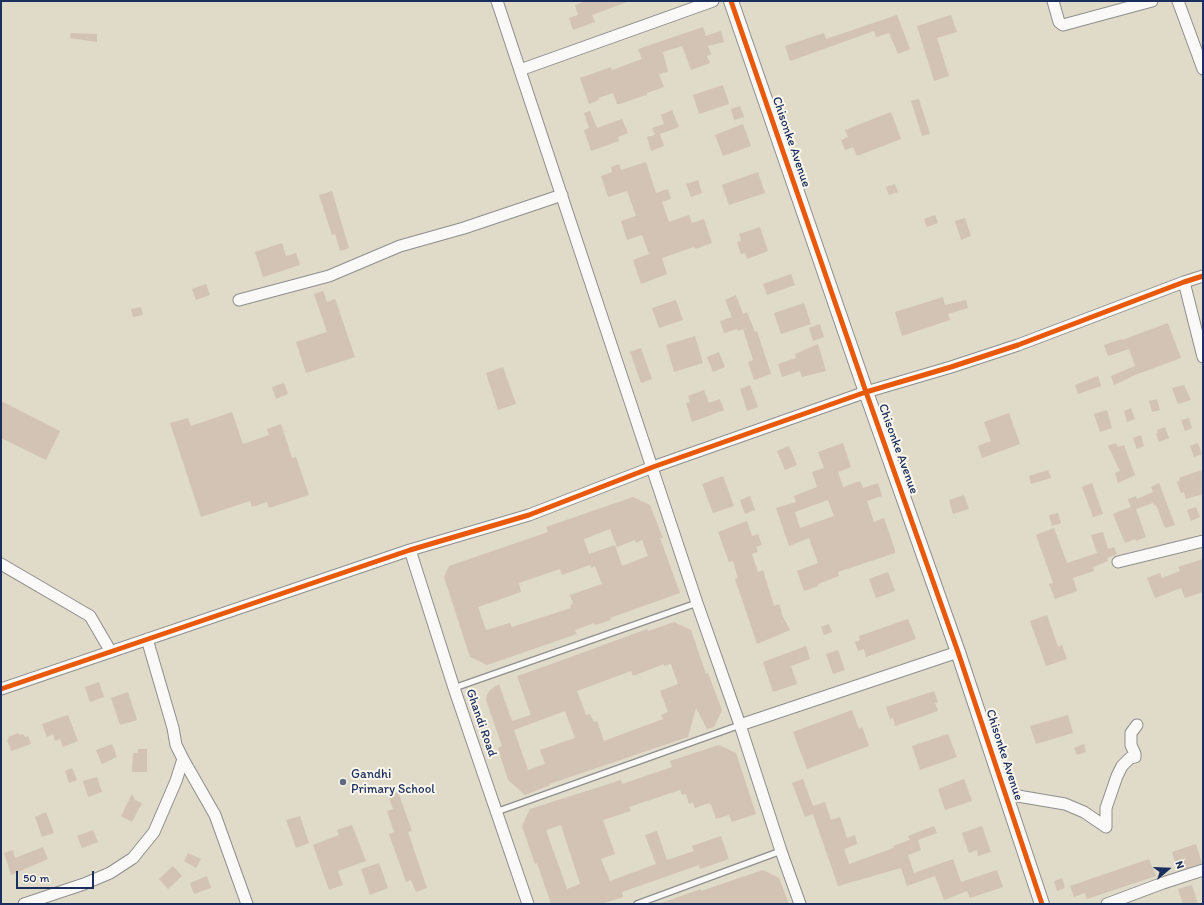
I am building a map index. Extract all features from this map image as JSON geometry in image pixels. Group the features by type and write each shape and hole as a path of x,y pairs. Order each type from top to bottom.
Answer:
{"street":[{"path":"497,1 697,603 800,904"},
{"path":"520,70 713,1"},
{"name":"Chisonke Avenue","path":"731,1 866,392 958,652 1042,904"},
{"path":"1053,1 1059,22 1063,24 1152,1"},
{"path":"1178,1 1203,69"},
{"path":"239,300 329,276 400,246 464,228 562,195"},
{"path":"1,689 410,550 528,516 653,467 866,392 951,367 1018,345 1203,276"},
{"path":"1184,282 1203,357"},
{"path":"1118,562 1203,541"},
{"name":"Ghandi Road","path":"410,550 454,688 528,904"},
{"path":"1,564 90,616 111,652"},
{"path":"147,640 174,728 176,745 215,815 247,904"},
{"path":"740,725 958,652"},
{"path":"1006,794 1065,804 1084,812 1106,827 1106,808 1117,776 1122,766 1130,758 1135,757 1131,745 1131,733 1137,725"},
{"path":"29,903 84,884 110,873 133,858 154,832 176,781 183,759"},
{"path":"1107,904 1203,870"}],"lane":[{"path":"454,688 697,603"},
{"path":"496,812 740,725"},
{"path":"637,904 781,851"}],"building":[{"path":"586,1 627,2 592,15 595,22 573,30 569,18 578,15 575,5"},
{"path":"897,15 910,49 898,54 889,33 876,37 874,31 790,61 785,46 824,33 826,39"},
{"path":"951,15 957,32 937,38 949,76 934,81 917,26"},
{"path":"703,27 706,36 721,31 724,42 708,46 711,54 707,56 710,63 691,70 682,46 663,52 668,72 659,74 664,87 647,93 647,95 620,104 617,104 613,93 598,98 599,100 589,104 580,78 611,67 612,70 642,59 638,49"},
{"path":"71,33 97,34 97,42 70,38"},
{"path":"723,85 729,104 699,114 693,95"},
{"path":"919,99 930,134 922,136 911,101"},
{"path":"740,106 744,117 734,120 731,109"},
{"path":"672,110 679,127 660,134 664,146 651,151 647,137 655,135 652,128 664,124 661,115"},
{"path":"590,111 597,128 622,119 628,133 618,137 619,141 591,151 584,130 589,128 584,113"},
{"path":"891,112 901,139 857,156 853,147 845,150 841,140 848,137 845,130"},
{"path":"743,124 751,146 723,156 715,135"},
{"path":"646,162 656,193 668,189 671,199 662,202 669,222 689,215 692,223 704,219 712,243 695,249 694,247 662,258 667,274 641,284 633,260 649,254 642,235 627,240 621,221 636,216 627,191 608,197 601,176 612,172 611,167 619,164 621,170"},
{"path":"758,172 765,193 729,205 722,185"},
{"path":"698,180 702,193 691,197 686,184"},
{"path":"895,184 898,192 889,195 886,187"},
{"path":"332,191 349,248 340,251 335,234 332,235 319,195"},
{"path":"935,215 938,223 927,227 924,219"},
{"path":"965,218 971,236 961,240 955,221"},
{"path":"760,227 768,251 747,259 745,253 741,254 737,242 741,241 739,234"},
{"path":"282,243 286,256 296,253 300,265 263,277 255,252"},
{"path":"791,274 795,285 767,295 763,284"},
{"path":"206,284 210,295 196,300 192,289"},
{"path":"323,291 327,302 335,299 355,357 306,373 296,342 327,332 314,294"},
{"path":"736,295 743,314 747,312 755,332 757,331 771,374 754,380 748,362 753,360 743,329 738,331 737,329 724,333 720,321 732,317 725,300"},
{"path":"943,297 945,305 966,300 968,308 948,314 950,320 902,336 895,312"},
{"path":"676,300 683,320 659,328 652,308"},
{"path":"804,303 811,324 781,334 774,313"},
{"path":"141,307 143,315 133,317 131,309"},
{"path":"1168,323 1181,358 1135,375 1114,385 1111,376 1135,366 1129,349 1108,356 1104,345"},
{"path":"820,324 824,337 813,341 809,328"},
{"path":"695,336 703,363 674,372 666,345"},
{"path":"818,344 826,371 802,377 800,371 782,377 778,364 796,358 795,354"},
{"path":"641,348 652,379 641,383 630,352"},
{"path":"719,352 725,367 713,372 707,357"},
{"path":"503,367 516,404 498,410 486,373"},
{"path":"1098,376 1101,386 1078,394 1075,385"},
{"path":"284,383 288,394 276,399 272,387"},
{"path":"750,385 758,407 747,411 740,389"},
{"path":"1184,385 1191,400 1178,404 1172,388"},
{"path":"704,390 709,403 720,399 724,410 692,422 686,403 690,402 688,396"},
{"path":"1157,399 1160,410 1152,412 1149,401"},
{"path":"1,401 60,431 46,460 1,438"},
{"path":"1131,408 1135,419 1127,422 1124,411"},
{"path":"1107,410 1112,428 1100,432 1094,414"},
{"path":"232,412 243,444 269,435 267,429 281,424 292,458 296,457 309,495 269,508 267,502 252,507 250,501 201,517 170,423 188,418 191,426"},
{"path":"1009,413 1020,444 982,458 978,446 991,441 984,422"},
{"path":"1189,418 1192,428 1185,431 1181,420"},
{"path":"1165,427 1169,438 1159,442 1156,434 1158,433 1157,430"},
{"path":"1141,435 1144,446 1137,449 1133,438"},
{"path":"843,443 851,467 838,472 843,487 860,481 863,488 878,483 882,496 867,501 874,522 884,518 895,553 838,572 839,576 804,591 797,571 818,563 809,538 789,546 776,508 796,502 794,496 817,487 812,472 824,468 818,452","holes":["828,500 834,516 800,528 795,512"]},
{"path":"1116,443 1118,447 1124,445 1135,475 1118,483 1115,473 1120,471 1108,446"},
{"path":"1198,443 1202,454 1194,457 1190,446"},
{"path":"789,446 797,465 785,470 777,451"},
{"path":"1048,470 1051,478 1031,484 1029,476"},
{"path":"1201,470 1203,474 1203,494 1186,499 1184,492 1181,493 1177,482 1180,481 1179,478"},
{"path":"723,476 734,506 713,513 702,484"},
{"path":"1092,483 1103,514 1093,517 1082,487"},
{"path":"1159,483 1175,525 1165,528 1156,505 1154,506 1153,503 1136,509 1146,537 1125,543 1113,514 1131,507 1128,499 1136,496 1137,499 1153,492 1151,487"},
{"path":"964,495 969,509 953,514 949,500"},
{"path":"750,496 755,510 745,514 740,500"},
{"path":"633,497 650,505 663,538 660,538 680,593 610,618 611,620 595,625 594,623 575,630 577,634 487,665 470,657 444,577 449,566 548,532 546,527","holes":["610,529 617,547 635,540 636,543 642,540 648,556 622,566 615,545 589,554 584,539","590,565 591,568 595,566 602,584 570,595 573,604 570,605 571,608 512,627 510,623 486,630 478,607 521,592 519,583 560,569 562,575"]},
{"path":"1196,507 1200,517 1191,521 1187,510"},
{"path":"1058,513 1061,523 1052,526 1049,515"},
{"path":"747,521 752,536 758,534 762,545 756,547 758,552 752,554 758,572 763,570 774,606 779,604 781,613 790,630 757,644 735,579 738,578 733,561 729,562 718,532"},
{"path":"1054,528 1067,563 1097,553 1091,535 1103,532 1108,549 1114,547 1117,554 1107,558 1108,561 1093,567 1094,571 1073,578 1077,591 1055,599 1049,584 1053,583 1036,535"},
{"path":"1203,559 1203,592 1185,598 1181,588 1155,598 1147,578 1160,573 1162,578 1180,571 1178,567"},
{"path":"888,572 895,591 876,598 869,579"},
{"path":"1047,615 1058,647 1062,645 1067,659 1046,666 1030,621"},
{"path":"908,619 916,639 866,657 864,649 858,651 855,642 860,640 859,636"},
{"path":"674,622 691,630 706,674 708,673 722,710 714,727 707,729 696,708 688,737 549,784 550,785 525,795 508,780 498,748 502,746 486,700 490,690 499,684 512,721 531,715 517,676 647,629 648,631","holes":["664,664 664,666 671,664 678,684 660,691 668,712 661,715 663,719 604,741 597,721 594,722 590,714 586,715 577,691 631,671 633,676","565,711 575,738 540,750 545,764 528,770 514,730"]},
{"path":"829,624 832,632 824,635 821,627"},
{"path":"806,646 810,659 791,666 797,684 773,692 763,662"},
{"path":"838,650 845,670 833,674 826,654"},
{"path":"99,682 104,697 90,702 85,687"},
{"path":"934,691 938,702 935,703 938,711 895,726 893,718 890,719 886,707"},
{"path":"128,692 137,720 120,725 111,698"},
{"path":"852,710 859,729 862,727 869,746 807,769 793,732"},
{"path":"68,715 78,741 63,747 60,739 55,741 53,734 47,737 42,724"},
{"path":"1068,715 1073,733 1036,744 1030,726"},
{"path":"19,733 19,735 23,734 25,737 28,736 31,744 11,751 7,740 9,739 8,737"},
{"path":"948,734 957,757 920,770 912,746"},
{"path":"112,744 117,757 102,764 96,750"},
{"path":"1084,744 1086,752 1077,755 1074,748"},
{"path":"719,745 736,753 756,814 732,822 729,815 716,819 711,804 710,805 709,803 695,808 693,802 689,804 686,794 682,795 680,790 629,807 631,811 603,820 615,854 601,859 610,881 656,864 645,835 657,831 667,860 694,851 692,846 721,836 729,859 700,869 699,865 622,892 623,897 601,904 551,904 522,826 530,809 621,780 622,784 672,767 670,761","holes":["561,825 580,884 567,889 546,830"]},
{"path":"138,749 147,749 147,772 132,772 133,753 138,753"},
{"path":"72,768 77,780 69,783 65,771"},
{"path":"97,777 102,792 88,797 83,781"},
{"path":"803,779 813,806 825,802 831,820 840,817 847,838 855,835 857,844 844,849 849,864 894,848 893,846 910,840 908,836 934,826 937,833 918,840 921,850 908,855 914,873 953,859 961,882 997,870 1003,887 970,898 967,891 944,900 935,876 907,886 901,868 838,886 813,814 805,817 792,783"},
{"path":"964,779 972,801 945,810 938,789"},
{"path":"398,792 412,831 408,832 427,888 416,892 411,880 406,882 389,834 394,832 387,811 393,809 388,795"},
{"path":"132,794 135,800 142,803 132,822 121,816"},
{"path":"46,812 54,833 42,837 35,817"},
{"path":"300,816 309,843 296,848 286,820"},
{"path":"352,825 366,861 338,871 343,885 329,890 313,845 339,835 337,830"},
{"path":"982,826 991,852 978,856 977,850 969,853 962,833"},
{"path":"93,830 98,842 82,848 77,836"},
{"path":"1196,844 1202,863 1178,871 1172,852"},
{"path":"43,847 48,859 11,875 4,853 13,850 15,858"},
{"path":"188,853 201,859 196,868 184,861"},
{"path":"1149,859 1156,876 1087,899 1085,893 1074,897 1070,886"},
{"path":"379,863 388,888 370,895 361,869"},
{"path":"173,866 182,876 168,889 159,879"},
{"path":"763,870 779,878 789,904 662,904 701,889 701,891"},
{"path":"207,876 211,888 194,894 190,883"},
{"path":"1062,878 1065,888 1057,891 1054,881"},
{"path":"1192,885 1198,904 1183,904 1178,889"}],"cycle path":[{"path":"731,1 866,392 958,652 1042,904"},
{"path":"1,689 410,550 529,515 653,467 866,392 951,367 1018,345 1203,276"}],"place":[{"name":"Gandhi Primary School","path":"343,782"}]}
